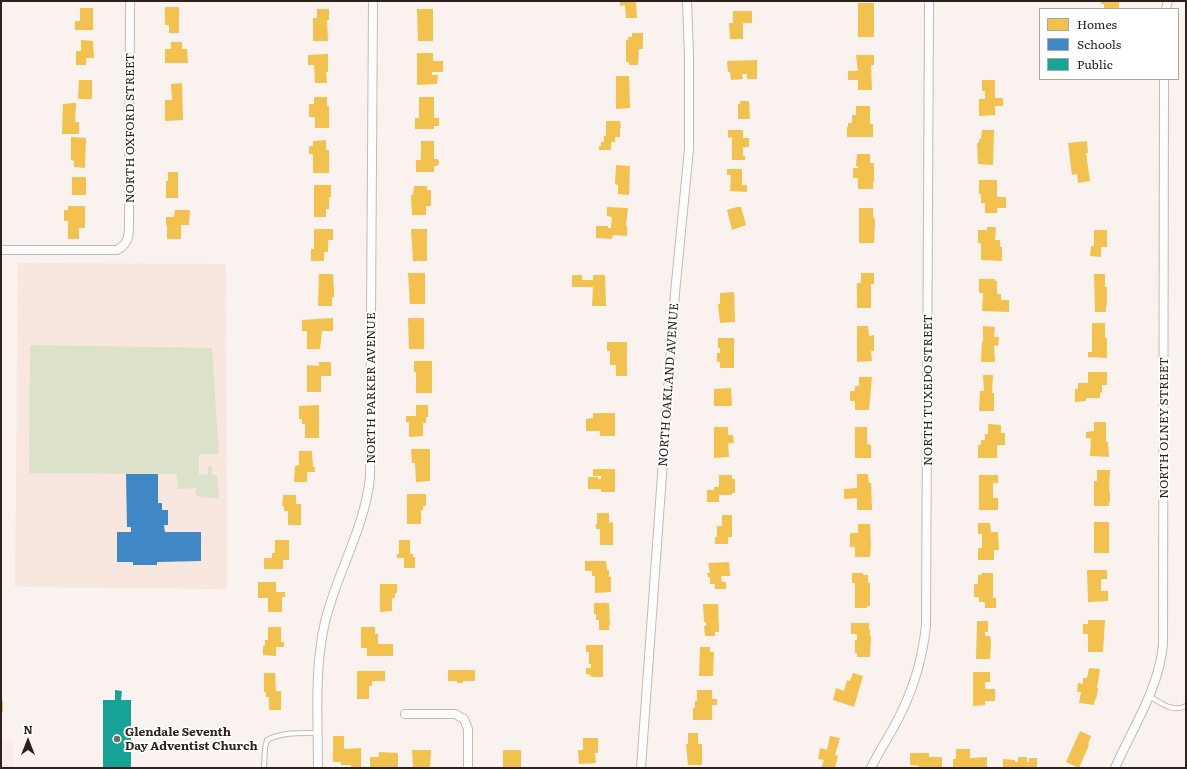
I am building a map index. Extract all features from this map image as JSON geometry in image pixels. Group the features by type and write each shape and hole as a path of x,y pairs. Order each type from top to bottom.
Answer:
{"street":[{"name":"NORTH OXFORD STREET","path":"1,250 116,250 125,244 130,220 130,1"},
{"name":"NORTH PARKER AVENUE","path":"318,768 318,672 323,631 334,592 363,517 370,477 373,1"},
{"name":"NORTH OAKLAND AVENUE","path":"641,768 676,293 689,149 687,1"},
{"name":"NORTH TUXEDO STREET","path":"871,768 898,720 909,695 918,670 926,625 929,1"},
{"name":"NORTH OLNEY STREET","path":"1115,768 1149,696 1160,666 1163,635 1164,80"},
{"path":"405,714 455,714 464,719 468,729 468,768"}],"lane":[{"path":"1149,696 1175,709 1186,706"},
{"path":"264,768 267,740 273,737 289,734 318,733"}],"shaded area":[{"path":"18,263 226,264 227,589 15,587"},
{"path":"1,738 13,738 13,768 1,768"}],"green space":[{"path":"30,345 212,348 219,454 199,454 199,475 208,474 208,466 212,466 212,474 217,476 219,499 197,496 195,493 197,488 178,489 177,474 29,473"}],"building: Homes":[{"path":"620,1 636,1 637,18 626,18 625,5 620,6"},
{"path":"1101,1 1119,1 1119,8 1104,8 1104,4 1101,4"},
{"path":"858,3 874,3 874,37 858,37"},
{"path":"165,7 179,7 179,33 169,33 169,25 165,25"},
{"path":"80,8 93,8 93,30 75,30 75,21 80,21"},
{"path":"317,9 329,9 329,20 327,20 328,41 313,41 313,18 317,18"},
{"path":"417,9 433,9 433,41 418,41"},
{"path":"733,11 752,11 752,23 743,23 743,39 730,39 729,23 733,23"},
{"path":"632,33 643,33 643,49 639,49 638,65 629,65 629,62 626,62 626,40 628,40 628,37 632,37"},
{"path":"81,40 93,41 94,58 86,58 86,65 76,65 76,51 81,51"},
{"path":"171,42 182,42 182,49 187,49 188,63 165,63 165,49 171,49"},
{"path":"417,53 433,53 433,61 443,61 443,72 432,72 432,75 438,75 437,84 417,85"},
{"path":"328,54 328,72 326,72 327,83 315,83 314,65 308,65 308,55"},
{"path":"856,55 874,55 874,65 871,65 872,90 858,90 858,80 848,80 848,71 858,71"},
{"path":"757,60 757,79 747,79 747,74 742,74 743,79 731,80 730,72 728,72 727,61"},
{"path":"616,76 629,76 630,108 616,109"},
{"path":"79,80 92,80 92,99 78,99"},
{"path":"982,80 995,80 995,98 1003,98 1003,106 995,106 995,115 979,116 979,99 985,99 985,91 982,91"},
{"path":"182,83 183,120 165,121 165,100 172,100 171,84"},
{"path":"314,97 327,97 327,106 329,106 329,128 315,128 315,117 309,117 309,104 314,104"},
{"path":"419,97 434,97 434,118 439,118 439,126 434,126 434,129 415,129 415,118 419,118"},
{"path":"740,101 749,101 750,119 738,119 738,104 740,104"},
{"path":"76,103 75,122 79,122 79,134 62,134 63,104"},
{"path":"856,106 870,106 870,124 873,124 873,137 847,137 848,123 852,123 852,115 856,115"},
{"path":"606,121 620,121 620,137 615,137 615,142 611,142 611,150 599,150 601,142 604,142 604,136 606,136"},
{"path":"728,130 743,130 743,138 749,138 749,147 743,147 743,156 745,156 745,160 732,160 732,137 728,138"},
{"path":"982,130 994,130 993,165 978,164 977,143 979,143 979,139 981,139"},
{"path":"71,137 86,138 85,168 74,167 74,161 71,160"},
{"path":"326,140 326,150 329,150 329,173 313,173 313,154 309,154 309,146 313,146 313,141"},
{"path":"421,141 434,141 434,159 439,161 439,164 434,166 434,172 416,172 416,160 421,160"},
{"path":"1087,141 1088,153 1086,153 1090,181 1078,183 1077,174 1072,175 1068,143"},
{"path":"857,154 870,154 870,163 874,163 873,189 858,189 858,178 853,178 853,168 858,168 858,166 856,166"},
{"path":"616,165 630,166 629,195 618,194 618,185 615,184"},
{"path":"727,169 742,169 742,185 747,185 747,192 730,191 731,175 727,175"},
{"path":"168,172 178,172 178,198 166,198 166,181 168,181"},
{"path":"72,177 86,177 86,195 72,195"},
{"path":"979,180 997,180 997,197 1006,197 1006,208 997,208 997,213 985,213 985,203 981,203 981,194 979,194"},
{"path":"314,185 331,185 331,197 329,197 329,209 326,209 326,217 314,217"},
{"path":"414,186 427,186 427,190 431,190 431,206 426,206 426,215 412,215 411,195 413,195"},
{"path":"68,206 85,206 85,228 79,228 79,239 68,239 68,221 64,221 64,210 68,210"},
{"path":"607,207 628,208 626,225 627,236 613,235 612,239 596,238 596,226 608,226 608,228 611,228 612,217 607,216"},
{"path":"741,207 746,225 732,230 727,210"},
{"path":"859,208 873,208 873,217 875,222 874,243 859,243"},
{"path":"175,210 190,210 189,225 181,225 181,239 167,239 166,217 174,217"},
{"path":"987,227 996,227 995,240 1000,240 1000,247 1002,247 1002,261 981,260 981,243 978,243 978,230 987,230"},
{"path":"314,229 333,229 333,240 328,240 328,252 324,252 324,261 311,261 311,249 314,249"},
{"path":"411,229 427,229 427,261 413,261"},
{"path":"1094,230 1107,230 1107,247 1101,247 1101,257 1090,256 1091,246 1094,246"},
{"path":"408,273 425,273 425,304 410,304"},
{"path":"861,273 874,273 874,284 871,284 871,308 857,308 857,283 861,283"},
{"path":"319,274 333,274 334,297 332,297 332,306 318,306"},
{"path":"1094,274 1105,274 1105,287 1107,287 1106,312 1095,312"},
{"path":"572,275 582,275 582,280 593,280 593,275 605,275 606,306 592,306 593,287 572,287"},
{"path":"979,279 995,279 995,281 997,281 997,294 1001,294 1001,300 1009,300 1009,312 982,311 983,293 979,293"},
{"path":"734,292 735,322 720,323 718,304 720,304 720,293"},
{"path":"333,318 333,331 322,331 320,349 307,349 307,331 302,331 302,320"},
{"path":"408,318 424,318 424,349 409,349"},
{"path":"1092,323 1105,323 1107,358 1088,357 1088,352 1092,352"},
{"path":"857,326 868,326 869,336 874,335 874,351 871,351 872,361 857,362"},
{"path":"983,326 995,327 994,337 999,337 998,346 994,345 995,362 981,362"},
{"path":"718,338 734,338 734,368 720,368 720,362 717,362 717,353 720,353 720,348 718,348"},
{"path":"607,342 627,342 627,376 616,376 616,365 610,365 610,351 607,351"},
{"path":"414,361 432,361 432,393 416,393 416,372 414,372"},
{"path":"319,362 331,362 331,376 321,376 321,392 307,392 307,365 319,366"},
{"path":"1088,372 1107,372 1107,385 1102,385 1100,398 1086,398 1086,401 1075,402 1075,389 1078,389 1078,383 1088,383"},
{"path":"983,375 993,375 992,393 994,393 994,411 979,411 980,391 984,391"},
{"path":"859,377 872,377 869,410 855,410 855,401 850,401 850,391 855,391 855,386 859,386"},
{"path":"731,388 732,406 714,406 714,389"},
{"path":"319,405 319,438 305,438 305,424 302,424 302,419 299,419 299,406"},
{"path":"416,405 428,405 428,417 426,417 426,423 423,423 423,436 409,437 409,422 406,422 406,416 416,416"},
{"path":"593,413 615,413 615,436 600,436 600,431 586,431 586,419 593,418"},
{"path":"1094,422 1106,422 1106,442 1108,442 1109,457 1090,456 1091,438 1086,438 1086,432 1094,431"},
{"path":"988,424 1001,425 1001,433 1005,433 1005,445 997,445 997,458 978,458 978,445 981,445 981,440 985,440 985,434 988,434"},
{"path":"714,427 728,427 728,435 733,435 734,443 728,443 729,457 714,458"},
{"path":"855,427 867,427 867,444 871,445 871,458 855,458"},
{"path":"411,449 430,449 430,481 416,482 415,463 412,463"},
{"path":"299,451 312,451 313,467 315,467 315,472 307,472 307,482 294,482 295,466 299,465"},
{"path":"593,469 615,469 615,492 601,492 601,489 588,489 588,477 598,477 598,479 601,479 601,476 593,476"},
{"path":"1097,470 1110,470 1109,506 1094,506 1094,481 1097,481"},
{"path":"857,474 868,474 869,483 871,483 872,510 857,510 857,498 844,499 844,489 857,488"},
{"path":"719,475 732,475 732,479 735,479 735,493 732,493 732,495 719,495 719,502 707,502 707,490 714,490 714,487 719,487"},
{"path":"979,475 998,475 998,483 993,483 993,498 998,498 998,510 979,510"},
{"path":"407,494 426,494 426,506 423,506 423,510 421,510 421,524 407,524"},
{"path":"283,495 296,495 296,504 301,504 301,525 288,525 288,511 284,511 284,506 282,506"},
{"path":"597,513 609,513 609,523 613,522 613,545 600,545 600,529 596,529"},
{"path":"722,515 732,515 732,537 728,537 728,544 715,544 715,537 717,537 717,526 722,526"},
{"path":"1094,522 1109,522 1109,553 1094,553"},
{"path":"978,523 990,523 991,532 998,532 999,550 994,550 994,560 978,560 978,548 982,548 982,534 978,534"},
{"path":"858,524 870,524 870,557 855,557 855,547 850,547 850,533 858,533"},
{"path":"275,540 289,540 289,560 283,560 283,569 264,569 264,558 272,558 272,553 275,553"},
{"path":"399,540 410,540 410,554 413,554 413,557 415,557 415,568 404,568 404,558 397,558 397,554 399,554"},
{"path":"585,561 606,561 607,570 609,570 609,577 611,577 611,592 595,593 595,576 592,576 592,571 585,571"},
{"path":"729,562 730,576 721,576 722,582 726,582 726,589 715,589 715,584 710,584 710,577 708,577 707,573 710,573 708,563"},
{"path":"1087,570 1107,570 1107,579 1101,579 1101,591 1108,591 1108,601 1088,602"},
{"path":"852,573 863,573 863,575 868,575 868,583 870,583 870,606 867,606 867,608 855,608 855,583 852,583"},
{"path":"982,573 993,573 993,598 996,598 996,608 985,608 985,602 979,602 979,597 974,597 974,584 978,584 978,575 981,575"},
{"path":"258,582 276,582 276,592 285,592 285,597 282,597 282,612 268,612 268,598 258,598"},
{"path":"380,584 397,584 397,593 395,593 395,598 392,598 392,611 380,612"},
{"path":"594,603 609,603 609,630 599,630 599,620 596,620 596,614 594,614"},
{"path":"703,604 718,604 719,632 715,632 715,636 705,636 704,626 706,626 706,622 704,622"},
{"path":"1088,620 1105,620 1103,652 1088,652 1088,634 1083,634 1083,624 1088,624"},
{"path":"977,621 988,621 988,632 985,632 985,636 990,636 990,659 976,659"},
{"path":"851,623 869,623 871,636 870,657 857,657 857,653 855,653 855,640 857,640 857,634 851,634"},
{"path":"268,627 281,627 281,642 284,642 284,647 276,647 276,656 263,655 265,640 268,640"},
{"path":"361,627 375,627 375,634 378,634 378,644 393,644 393,656 367,656 367,648 361,648"},
{"path":"586,645 603,645 603,677 591,677 591,675 586,674 586,668 591,668 591,664 589,664 589,652 586,652"},
{"path":"700,647 710,647 710,652 714,652 713,676 699,676"},
{"path":"1089,668 1100,669 1094,705 1079,703 1081,692 1077,692 1078,683 1083,684 1083,678 1087,678"},
{"path":"448,670 475,670 475,681 463,681 463,683 457,683 457,681 448,681"},
{"path":"357,671 385,671 385,681 372,681 372,686 369,686 369,699 357,699"},
{"path":"973,672 990,672 990,682 985,682 985,689 995,689 995,701 985,701 985,705 973,706"},
{"path":"264,673 275,673 276,691 281,691 281,710 269,710 269,697 266,697 266,692 264,692"},
{"path":"853,673 863,676 854,707 833,700 836,688 844,691 847,680 850,681"},
{"path":"697,690 712,690 712,699 717,699 717,705 712,705 712,720 693,720 693,708 695,708 695,701 697,701"},
{"path":"1,701 3,701 3,712 1,712"},
{"path":"1080,731 1091,736 1089,745 1079,768 1066,762"},
{"path":"688,733 698,733 698,744 702,744 702,765 688,765 686,744 688,744"},
{"path":"333,736 344,736 344,749 361,748 361,768 351,768 351,765 341,765 341,762 333,762"},
{"path":"830,736 840,738 835,755 838,756 835,768 821,768 824,760 818,759 820,748 827,750"},
{"path":"583,738 598,738 598,753 595,753 596,763 579,764 578,750 583,750"},
{"path":"956,749 970,749 970,758 987,757 987,768 953,768 953,759 956,759"},
{"path":"412,750 431,750 430,768 413,768"},
{"path":"503,750 521,750 521,768 503,768"},
{"path":"379,752 398,753 398,768 370,768 370,757 379,757"},
{"path":"910,753 929,753 929,757 942,757 942,768 919,768 919,766 910,765"},
{"path":"1018,757 1027,757 1027,762 1029,762 1029,758 1037,758 1037,768 1003,768 1003,759 1015,760 1015,762 1018,762"}],"building: Schools":[{"path":"126,474 158,474 158,503 162,503 162,510 168,510 168,525 164,525 165,532 201,532 201,561 157,562 157,565 133,565 133,562 117,562 117,532 131,532 131,527 127,527"}],"building: Public":[{"name":"Glendale Seventh Day Adventist Church","path":"115,690 122,691 121,700 131,700 131,768 101,768 103,767 103,700 115,700"}],"place":[{"name":"Glendale Seventh Day Adventist Church","path":"117,739"}]}
